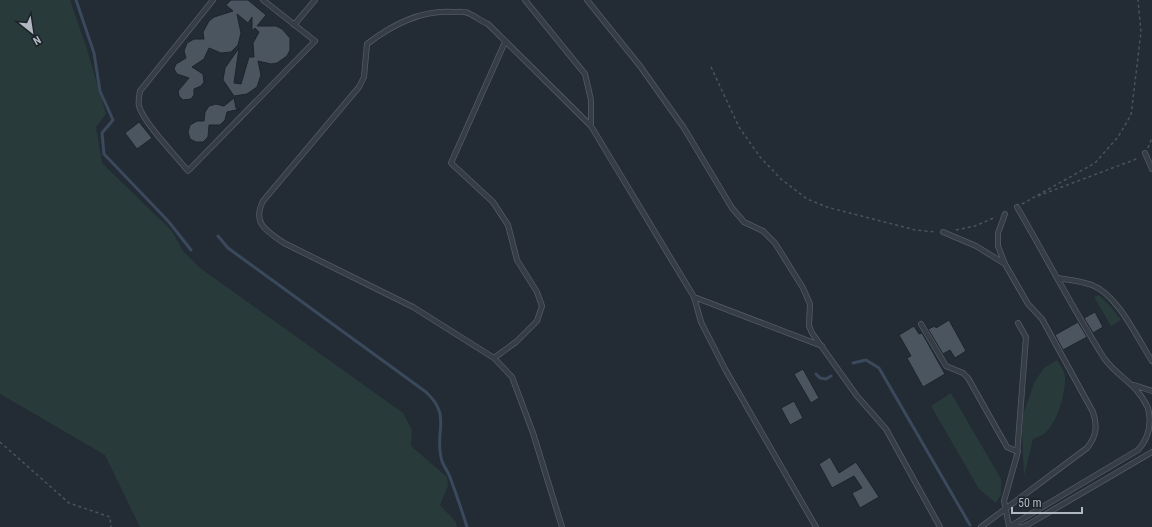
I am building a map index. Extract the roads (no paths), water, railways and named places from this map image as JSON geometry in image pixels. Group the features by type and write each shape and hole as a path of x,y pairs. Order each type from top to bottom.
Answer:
{"lane":[{"path":"213,0 140,91 139,107 148,121 188,171 315,41 263,0"},
{"path":"294,25 315,0"},
{"path":"525,0 585,74 591,100 591,126"},
{"path":"587,0 640,66 684,128 732,208 744,222 763,231 775,243 803,288 810,304 809,326 856,396 886,429 940,527"},
{"path":"562,527 533,433 512,377 494,358 412,307 284,243 269,233 262,226 259,220 258,211 263,201 359,87 364,77 367,44 406,20 427,14 447,12 467,13 488,24 591,126 694,297 701,322 725,369 816,527"},
{"path":"494,358 516,342 537,321 542,306 537,292 518,260 508,225 493,202 451,164 505,42"},
{"path":"1145,153 1152,169"},
{"path":"1009,527 1138,450 1147,440 1151,426 1151,415 1148,407 1134,385 1105,359 1017,207"},
{"path":"981,527 1087,448 1096,432 1096,421 1042,319 1028,304 1005,264 998,246 998,234 1005,214"},
{"path":"943,232 976,246 1005,264"},
{"path":"1058,278 1091,285 1103,292 1116,304 1152,361"},
{"path":"694,297 822,346"},
{"path":"1009,527 1004,500 1012,477 1018,452 1026,337 1018,323"},
{"path":"921,324 946,366 963,373 968,378 1007,447 1018,452"},
{"path":"1134,385 1152,391"},
{"path":"1009,527 1023,527 1029,524 1152,452"}],"waterway":[{"path":"76,0 94,53 100,91 113,120 102,133 104,154 169,222 191,250"},
{"path":"218,236 228,248 426,392 434,401 439,409 441,417 440,451 442,461 450,477 467,527"},
{"path":"853,363 866,360 879,368 970,525"},
{"path":"816,374 820,378 826,379 831,376"}]}
